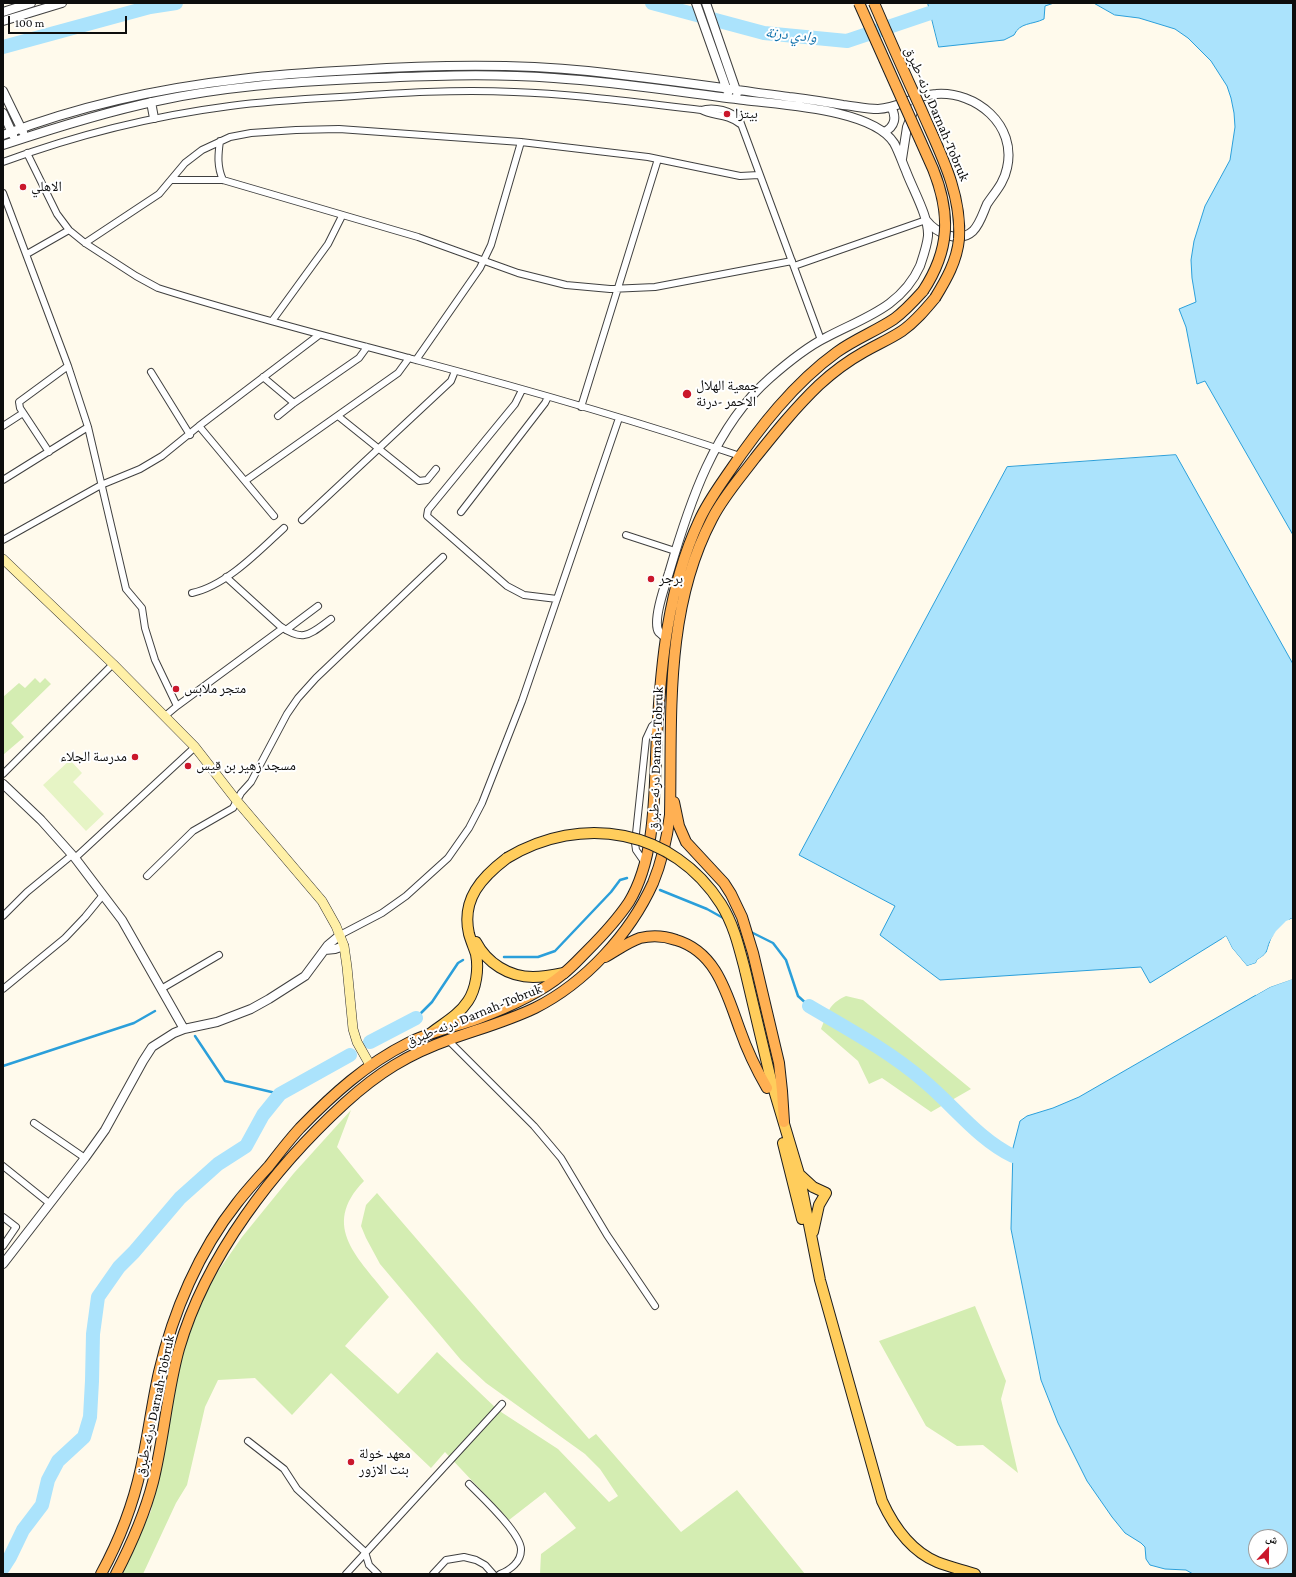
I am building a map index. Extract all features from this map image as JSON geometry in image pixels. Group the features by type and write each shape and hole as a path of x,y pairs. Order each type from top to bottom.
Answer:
{"highway":[{"name":"درنه-طبرق Darnah-Tobruk","path":"101,1574 132,1503 160,1371 173,1323 189,1282 234,1205 296,1133 339,1090 370,1065 411,1041 473,1020 508,1006 542,989 564,973 602,936 621,913 630,900 646,864 651,831 665,637 677,584 698,524 710,500 740,456 772,416 811,374 843,348 902,313 923,291 938,264 945,237 944,210 941,194 933,169 859,3"},
{"name":"درنه-طبرق Darnah-Tobruk","path":"116,1574 140,1520 153,1484 173,1375 187,1327 201,1290 224,1247 245,1216 304,1144 343,1105 371,1080 389,1067 412,1055 535,1008 562,992 582,977 600,960 635,916 654,881 668,833 671,784 671,700 678,628 692,566 712,517 732,488 799,404 820,384 850,360 902,330 924,312 935,298 949,274 957,249 959,227 956,197 946,165 874,3"},
{"path":"671,784 680,826 686,842 724,883 734,899 742,917 753,953 779,1063 784,1122"},
{"path":"600,960 639,938 648,937 672,939 695,949 708,961 718,975 728,995 740,1030 756,1068 767,1088"}],"main road":[{"path":"3,559 113,664 195,747 237,801 322,901 332,916 344,946 353,1029 357,1042 370,1065"},
{"path":"430,1034 455,1015 468,1000 475,982 477,964 468,927 470,904 481,881 493,868 546,845 573,839 599,838 613,840 651,851 693,879 709,898 723,919 742,971 771,1080 799,1174 820,1280 879,1492 886,1509 903,1535 923,1554 937,1562 976,1574"},
{"path":"509,860 490,879 476,900 472,922 474,936 477,943 487,959 500,968 514,974 534,977 564,973"},
{"path":"742,971 767,1088 792,1175 815,1280 875,1496 885,1519 908,1547 926,1562 956,1574"},
{"path":"799,1174 813,1187 826,1193 819,1205 812,1236"}],"street":[{"path":"3,12 31,3"},
{"path":"3,21 62,3"},
{"path":"696,3 730,98"},
{"path":"706,3 739,100"},
{"path":"3,135 10,128 21,128 91,107 183,87 271,76 399,67 485,65 555,68 734,86 869,108 891,107 920,96 937,94 950,94 963,97 979,105 992,116 1002,128 1007,141 1009,156 1004,179 986,207 976,228 972,232 961,236 944,234 933,228 926,220"},
{"path":"3,146 102,114 151,102 218,90 275,84 447,75 515,76 594,81 730,98 838,113 860,119 874,125 884,132 893,142 926,220 928,234 925,252 918,269 898,298 867,318 821,340 774,375 743,406 716,448 700,482 675,551 658,614 658,630 661,635 665,637"},
{"path":"3,162 82,136 154,118 239,105 370,94 452,91 552,94 729,112 736,116 741,124 821,340"},
{"path":"3,92 26,138"},
{"path":"902,161 907,127 920,96"},
{"path":"151,102 154,118"},
{"path":"884,132 894,123 895,115 891,107"},
{"path":"3,114 16,141"},
{"path":"85,244 159,194 178,171 194,156 220,141 251,133 319,129 360,130 521,142 658,159 740,176 759,175"},
{"path":"220,141 218,164 223,180"},
{"path":"416,360 484,261 491,245 521,142"},
{"path":"27,153 57,214 69,230 85,244 158,288 319,335 410,358 548,397 740,456"},
{"path":"581,407 658,159"},
{"path":"171,180 223,180 418,238 518,274 566,285 618,289 640,289 669,285 793,264 926,220"},
{"path":"3,193 68,366 88,427 126,589 142,608 145,628 155,660 177,706"},
{"path":"272,321 330,240 342,216"},
{"path":"27,254 69,230"},
{"path":"3,540 101,485 140,469 162,456 319,335"},
{"path":"278,416 294,403 359,358 367,348"},
{"path":"245,481 398,373 410,358"},
{"path":"48,452 19,406 20,401 68,366"},
{"path":"302,520 451,381 455,371"},
{"path":"151,372 190,435"},
{"path":"263,377 294,403"},
{"path":"522,390 515,404 428,510 427,516 507,586 524,595 557,599"},
{"path":"461,512 548,397"},
{"path":"3,426 23,413"},
{"path":"338,416 419,481 427,480 436,469"},
{"path":"3,1264 85,1158 115,1112 147,1054 159,1042 184,1029 217,1022 251,1009 304,976 331,942 340,935 382,913 406,896 440,866 462,840 482,803 514,721 620,418"},
{"path":"199,426 274,516"},
{"path":"3,480 88,427"},
{"path":"192,593 205,590 226,577 248,561 284,528"},
{"path":"626,536 675,551"},
{"path":"147,876 193,831 229,812 241,793 251,782 279,728 298,698 316,678 443,557"},
{"path":"226,577 285,629 298,635 307,635 331,619"},
{"path":"165,716 318,606"},
{"path":"3,774 113,664"},
{"path":"646,864 636,850 635,843 646,739 652,726 658,721"},
{"path":"3,916 18,900 73,856 195,747"},
{"path":"3,784 35,815 73,856 122,920 184,1029"},
{"path":"3,990 65,938 103,895"},
{"path":"325,950 344,946"},
{"path":"160,989 219,955"},
{"path":"448,1040 534,1126 561,1158 607,1235 655,1306"},
{"path":"34,1123 85,1158"},
{"path":"3,1166 49,1203"},
{"path":"3,1217 16,1227 3,1246"},
{"path":"346,1574 502,1404"},
{"path":"248,1440 284,1469 297,1489 365,1552 369,1565 378,1574"},
{"path":"469,1484 502,1518 520,1541 522,1550 516,1562 510,1570 500,1574"},
{"path":"433,1574 446,1560 464,1558 476,1560 485,1565 494,1574"}],"green space":[{"path":"35,678 40,683 45,678 51,684 11,723 24,737 3,755 3,697 19,683 25,688"},
{"path":"70,760 82,773 73,782 104,814 86,831 43,785"},
{"path":"846,996 863,1000 971,1089 931,1112 882,1078 869,1084 858,1061 821,1029 829,1010 835,1002"},
{"path":"351,1110 337,1147 364,1181 351,1198 345,1213 344,1228 356,1256 389,1297 345,1346 398,1394 437,1352 498,1410 558,1449 609,1502 618,1496 600,1469 585,1454 486,1383 461,1360 380,1264 361,1226 366,1205 377,1193 589,1439 596,1434 681,1532 737,1490 805,1574 540,1574 541,1554 576,1528 545,1492 509,1520 445,1452 431,1468 331,1373 292,1415 255,1378 218,1380 205,1407 187,1485 176,1503 143,1574 120,1574 151,1511 181,1358 191,1325 201,1300 219,1270 242,1237 294,1173"},
{"path":"975,1306 1006,1381 1001,1399 1018,1473 983,1445 957,1446 926,1426 879,1341"}],"water":[{"path":"928,3 1054,3 1045,6 1044,19 1023,26 1014,35 1004,40 939,47"},
{"path":"1094,3 1293,3 1293,535 1205,381 1197,384 1186,327 1179,309 1196,302 1191,260 1194,241 1205,206 1230,160 1235,127 1234,113 1227,86 1211,61 1188,38 1175,29 1139,18 1115,15"},
{"path":"1176,455 1293,664 1293,918 1290,919 1274,935 1264,955 1257,960 1256,963 1247,966 1232,948 1226,936 1150,983 1141,967 940,980 880,935 895,906 799,855 1007,467"},
{"path":"1293,979 1293,1574 1193,1574 1186,1570 1165,1569 1150,1565 1146,1559 1145,1547 1125,1533 1087,1481 1058,1423 1041,1380 1011,1229 1013,1148 1020,1121 1027,1116 1053,1108 1079,1097 1270,987"}],"pier":[{"path":"1293,918 1293,921 1287,923 1278,932 1273,940 1269,953 1265,958 1248,968 1241,963 1230,949 1226,939 1222,939 1226,936 1232,948 1247,966 1256,963 1257,960 1267,952 1271,939 1276,931 1286,921"},
{"path":"1293,977 1293,979 1270,987 1256,995 1255,994 1269,985"}],"waterway":[{"name":"وادي درنة","path":"3,47 150,7 176,3"},
{"name":"وادي درنة","path":"652,3 764,33 847,41 930,13"},
{"path":"504,957 538,957 555,951 611,892 620,880 627,878"},
{"path":"660,890 707,909 725,919"},
{"path":"749,931 773,943 786,960 798,996 809,1006"},
{"path":"416,1018 432,1002 458,963 463,960"},
{"path":"809,1006 868,1041 911,1070 977,1131 1000,1149 1013,1156"},
{"path":"3,1066 134,1023 155,1011"},
{"path":"370,1042 416,1018"},
{"path":"195,1036 225,1081 280,1094"},
{"path":"3,1568 23,1530 42,1505 48,1480 58,1461 84,1437 90,1417 93,1334 98,1297 119,1267 134,1252 180,1198 218,1164 246,1146 263,1115 280,1094 350,1055"}],"place":[{"name":"بيتزا","path":"727,114"},
{"name":"الاهلي","path":"23,187"},
{"name":"جمعية الهلال الاحمر -درنة","path":"687,394"},
{"name":"برجر","path":"651,579"},
{"name":"متجر ملابس","path":"176,689"},
{"name":"مدرسة الجلاء","path":"135,757"},
{"name":"مسجد زهير بن قيس","path":"188,766"},
{"name":"معهد خولة بنت الازور","path":"351,1462"}]}
